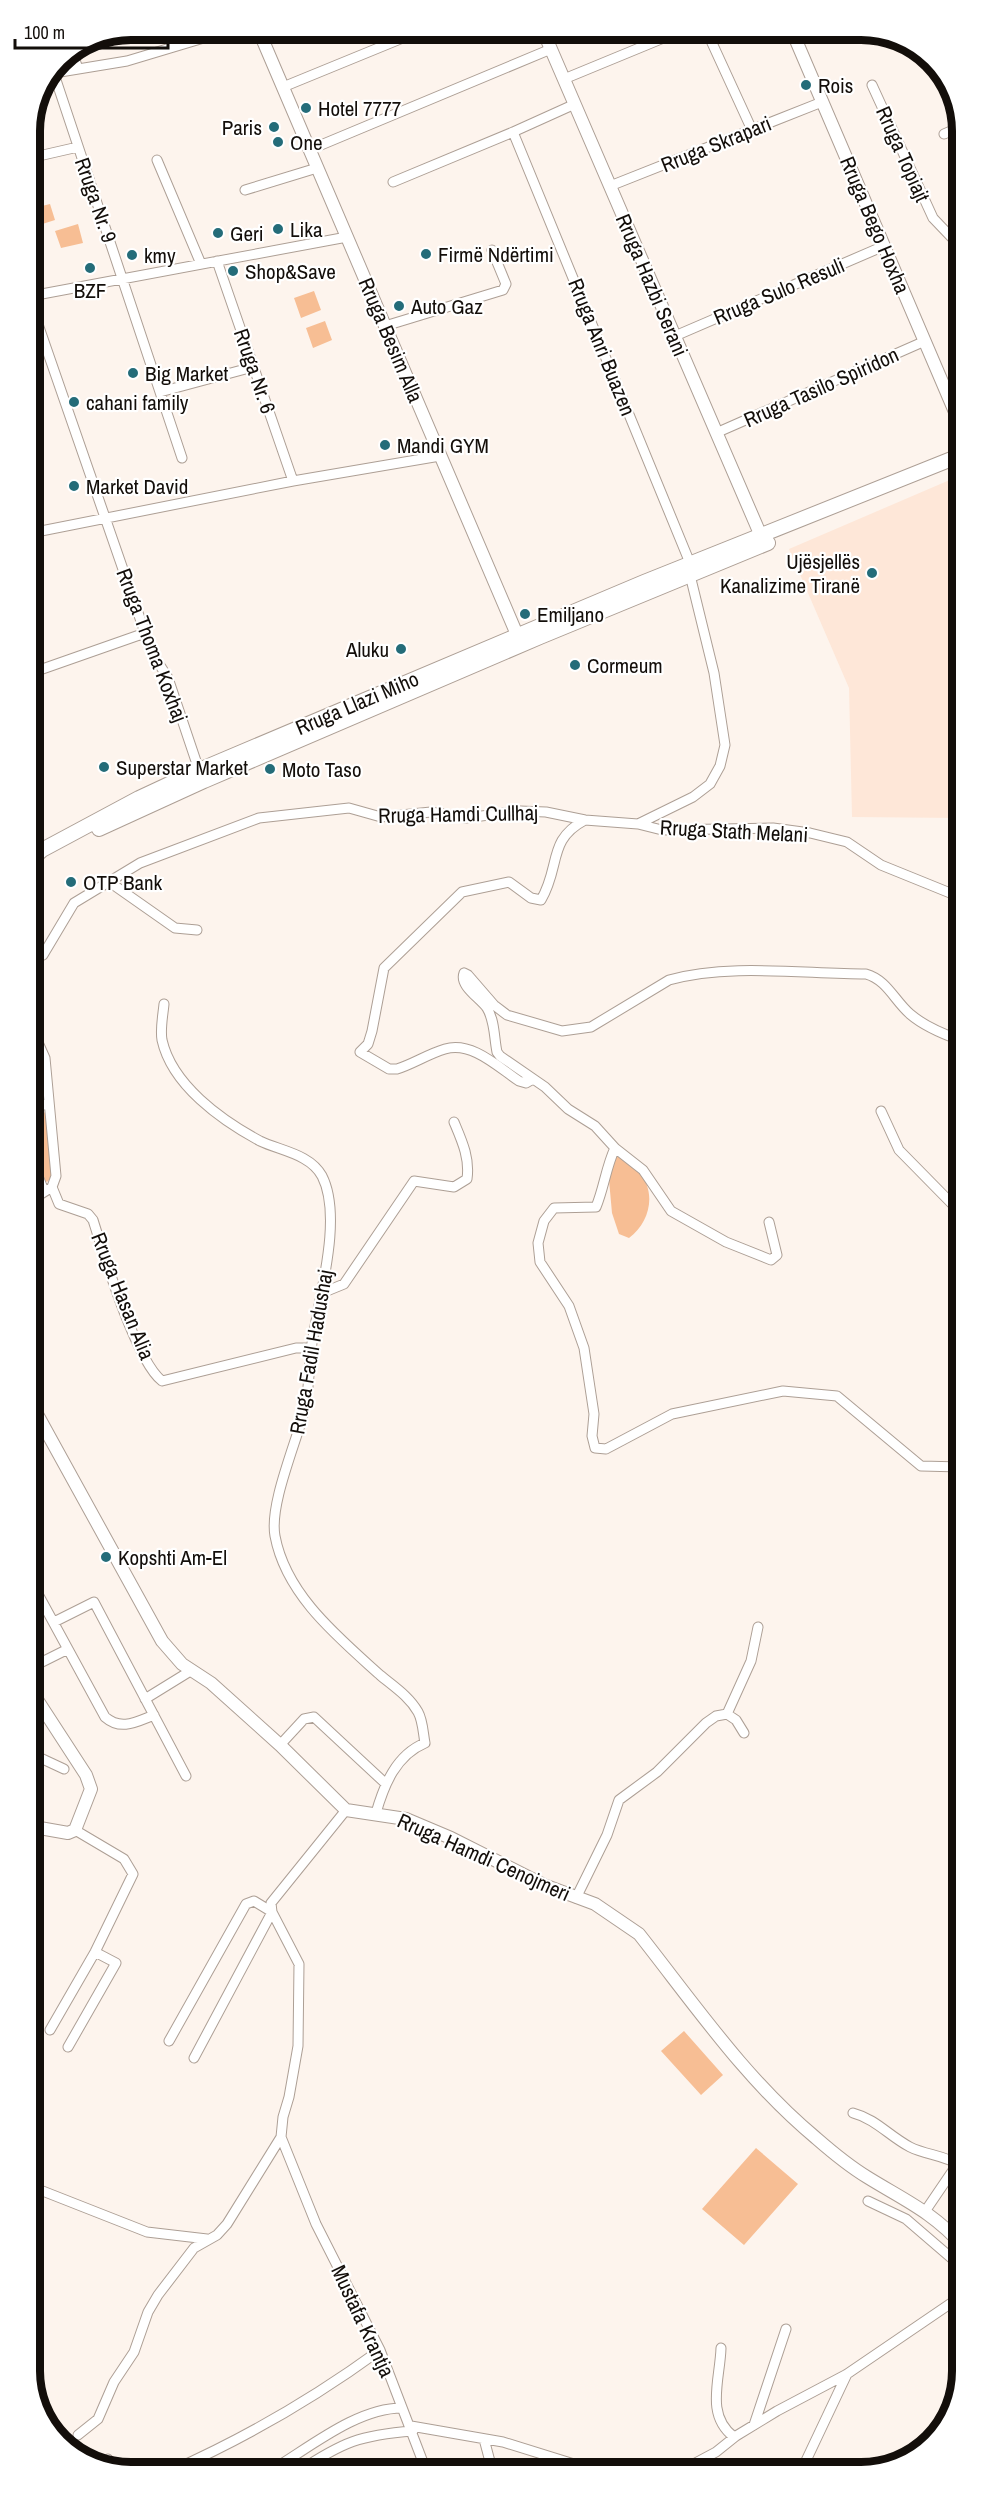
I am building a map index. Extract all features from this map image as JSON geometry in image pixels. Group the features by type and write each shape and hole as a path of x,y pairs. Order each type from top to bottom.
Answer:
{"main road":[{"path":"690,569 761,536 952,458"},
{"path":"690,569 952,466"},
{"name":"Rruga Llazi Miho","path":"41,851 139,798 199,770 690,569"},
{"name":"Rruga Llazi Miho","path":"41,857 194,785 519,640"}],"street":[{"path":"64,71 127,61 194,41"},
{"name":"Rruga Besim Alla","path":"263,41 519,640"},
{"path":"283,87 395,41"},
{"name":"Rruga Hazbi Serani","path":"548,41 761,536"},
{"path":"564,79 656,41"},
{"path":"710,41 752,130"},
{"name":"Rruga Bego Hoxha","path":"797,41 952,405"},
{"path":"309,150 551,49"},
{"path":"75,61 78,69"},
{"name":"Rruga Nr. 9","path":"56,80 182,458"},
{"name":"Rruga Topiajt","path":"872,86 933,218 952,238"},
{"name":"Rruga Skrapari","path":"610,186 822,102"},
{"path":"393,182 575,104"},
{"path":"944,135 952,131"},
{"name":"Rruga Anri Buazen","path":"513,132 690,569"},
{"name":"Rruga Nr. 9","path":"41,155 78,147"},
{"path":"157,160 201,264"},
{"path":"244,190 317,168"},
{"path":"41,294 347,237"},
{"name":"Rruga Sulo Resuli","path":"675,336 884,246"},
{"path":"385,326 503,290 506,284 492,250"},
{"name":"Rruga Nr. 6","path":"217,261 292,481"},
{"name":"Rruga Thoma Koxhaj","path":"41,334 155,661 168,678 199,770"},
{"name":"Rruga Tasilo Spiridon","path":"716,433 925,341"},
{"path":"41,347 45,346"},
{"path":"160,392 253,367"},
{"path":"41,531 292,481 441,456"},
{"path":"638,824 693,797 710,784 720,766 724,745 714,673 690,569"},
{"path":"41,670 145,633"},
{"name":"Rruga Hamdi Cullhaj","path":"41,956 74,903 108,881 160,854 212,838 259,818 349,808 381,818 431,812 465,818 520,811 546,812 585,820 638,824"},
{"path":"533,1079 526,1083 519,1081 471,1049 459,1046 445,1049 397,1069 389,1069 360,1052 368,1044 372,1031 384,968 462,892 509,882 531,898 541,900 551,883 560,839 570,828 585,820"},
{"name":"Rruga Stath Melani","path":"638,824 662,830 773,828 838,839 847,842 881,866 952,894"},
{"path":"108,881 174,928 197,930"},
{"path":"769,1222 777,1255 771,1260 726,1242 671,1211 643,1170 615,1148 595,1126 568,1109 496,1052 492,1018 488,1009 464,982 464,973 494,1005 507,1015 562,1031 591,1027 669,980 681,977 710,972 866,974 878,977 910,1014 952,1036"},
{"name":"Rruga Fadil Hadushaj","path":"164,1004 161,1038 170,1064 184,1083 205,1104 260,1141 310,1161 322,1176 328,1197 329,1243 311,1348 305,1406 283,1481 275,1534 281,1555 292,1576 325,1625 399,1690 420,1714 425,1743 411,1749 385,1783 376,1813"},
{"path":"41,1049 45,1058 56,1176 48,1189 41,1194"},
{"path":"41,1105 49,1104"},
{"path":"881,1111 899,1150 952,1204"},
{"path":"322,1293 344,1284 414,1181 454,1186 467,1179 469,1166 454,1122"},
{"path":"615,1148 606,1167 601,1195 596,1207 554,1208 543,1221 538,1243 540,1262 569,1306 584,1348 594,1414 592,1436 595,1448 606,1449 672,1414 783,1391 837,1396 921,1466 952,1467"},
{"path":"41,1178 48,1189"},
{"name":"Rruga Hasan Alia","path":"48,1189 59,1204 88,1214 93,1220 119,1298 135,1336 155,1375 162,1381 296,1348 311,1348"},
{"path":"41,1422 153,1627 174,1656 212,1683 346,1810 274,1898 272,1912 194,2058"},
{"path":"41,1599 105,1717 113,1724 124,1726 154,1715"},
{"path":"54,1622 94,1602 186,1776"},
{"path":"727,1714 751,1661 758,1627"},
{"path":"41,1662 68,1649"},
{"path":"145,1699 192,1670"},
{"path":"41,1706 90,1784 90,1794 75,1830 68,1833 41,1828"},
{"path":"576,1898 606,1835 619,1800 657,1773 706,1723 716,1716 727,1714 736,1720 744,1733"},
{"path":"280,1745 304,1719 314,1717 385,1783"},
{"path":"41,1758 64,1769"},
{"name":"Rruga Hamdi Cenojmeri","path":"346,1810 376,1813 406,1820 451,1838 543,1886 603,1908 639,1934 754,2080 814,2136 867,2177 926,2210 952,2235"},
{"path":"50,2030 95,1952 131,1879 132,1869 124,1859 75,1830"},
{"path":"78,2435 98,2419 114,2382 134,2352 152,2304 194,2248 227,2224 281,2137 298,2046 299,1964 272,1912 254,1901 246,1904 169,2041"},
{"path":"68,2047 116,1963 95,1952"},
{"path":"853,2113 869,2117 910,2147 952,2160"},
{"name":"Mustafa Krantja","path":"281,2137 316,2224 380,2350 423,2461"},
{"path":"926,2210 952,2174"},
{"path":"41,2190 147,2232 207,2240"},
{"path":"868,2201 906,2219 952,2259"},
{"path":"698,2462 717,2452 734,2437 754,2425 848,2374 952,2303"},
{"path":"754,2425 786,2329"},
{"path":"721,2348 716,2412 725,2430 734,2437"},
{"path":"189,2461 299,2402 347,2374 380,2350"},
{"path":"806,2462 848,2374"},
{"path":"287,2461 355,2421 391,2408 402,2408"},
{"path":"313,2461 327,2451 352,2440 412,2428 518,2446 567,2462"},
{"path":"484,2439 490,2461"}],"shaded area":[{"path":"50,204 55,220 41,224 41,206"},
{"path":"78,224 83,243 61,248 55,231"},
{"path":"314,291 321,310 301,318 294,298"},
{"path":"325,321 332,340 313,348 306,328"},
{"path":"952,479 952,818 852,817 849,688 789,549"},
{"path":"41,1110 47,1115 52,1177 47,1182 41,1175"},
{"path":"617,1153 639,1172 648,1189 649,1207 646,1216 636,1232 629,1238 619,1234 612,1213 608,1169"},
{"path":"684,2031 723,2075 701,2095 661,2051"},
{"path":"756,2148 798,2184 744,2245 702,2209"}],"place":[{"name":"Rois","path":"806,85"},
{"name":"Hotel 7777","path":"306,108"},
{"name":"Paris","path":"274,127"},
{"name":"One","path":"278,142"},
{"name":"Lika","path":"278,229"},
{"name":"Geri","path":"218,233"},
{"name":"Firmë Ndërtimi","path":"426,254"},
{"name":"kmy","path":"132,255"},
{"name":"BZF","path":"90,268"},
{"name":"Shop&Save","path":"233,271"},
{"name":"Auto Gaz","path":"399,306"},
{"name":"Big Market","path":"133,373"},
{"name":"cahani family","path":"74,402"},
{"name":"Mandi GYM","path":"385,445"},
{"name":"Market David","path":"74,486"},
{"name":"Ujësjellës Kanalizime Tiranë","path":"872,573"},
{"name":"Emiljano","path":"525,614"},
{"name":"Aluku","path":"401,649"},
{"name":"Cormeum","path":"575,665"},
{"name":"Superstar Market","path":"104,767"},
{"name":"Moto Taso","path":"270,769"},
{"name":"OTP Bank","path":"71,882"},
{"name":"Kopshti Am-El","path":"106,1557"}]}
